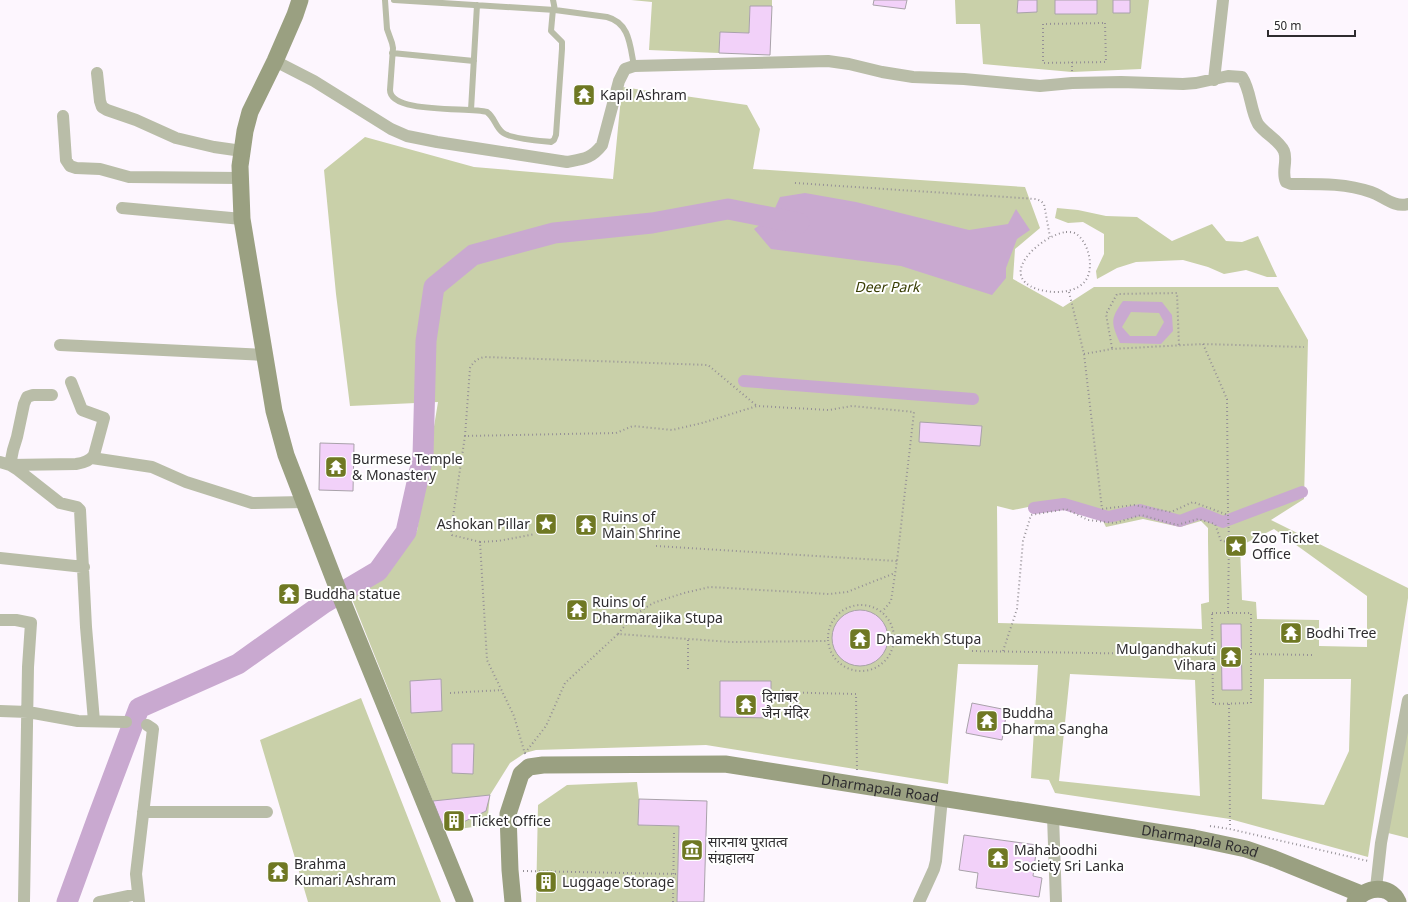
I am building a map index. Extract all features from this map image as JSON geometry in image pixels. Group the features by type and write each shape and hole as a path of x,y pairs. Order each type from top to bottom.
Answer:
{"street":[{"path":"300,0 275,61 250,112 245,131 240,166 242,219 274,411 286,455 334,580 465,902"},
{"path":"1214,80 1223,0"},
{"path":"275,61 314,81 391,129 407,136 567,162 588,158 597,152 602,145 619,81 625,69 634,66 828,61 913,77 964,79 1040,86 1072,83 1122,82 1183,84 1214,80 1228,76 1242,77 1246,82 1258,124 1283,150 1285,156 1284,177 1286,182 1291,184 1335,185 1355,188 1372,192 1397,204 1408,204"},
{"path":"97,73 100,101 102,107 107,110 136,120 176,138 214,147 242,151"},
{"path":"63,116 66,160 70,166 76,168 100,168 134,178 240,178"},
{"path":"122,208 242,219"},
{"path":"60,345 265,355"},
{"path":"5,464 76,464 83,463 92,458 104,418 82,410 71,382"},
{"path":"5,464 13,450 27,397 33,395 52,395"},
{"path":"92,458 152,467 186,482 252,503 304,502"},
{"path":"5,464 60,503 77,507 80,510 86,627 94,721"},
{"path":"0,558 84,567"},
{"path":"0,620 16,620 31,623 28,667 24,902"},
{"path":"1364,895 1380,843 1408,700"},
{"path":"0,710 28,712 78,721 126,722"},
{"path":"99,902 138,898 136,874 153,729 147,725"},
{"path":"513,902 508,814 527,760"},
{"name":"Dharmapala Road","path":"527,760 543,765 725,764 1194,838 1246,849 1287,863 1364,895 1384,889 1391,893 1398,902"},
{"path":"919,902 936,861 942,798"},
{"path":"143,812 267,812"},
{"path":"1053,816 1056,902"}],"lane":[{"path":"385,0 387,29 392,43 390,94 392,98 411,105 487,112 495,119 500,130 504,134 552,142 554,140 557,124 562,42 551,31 554,10 553,0"},
{"path":"394,0 554,10 607,16 620,22 624,28 634,66"},
{"path":"471,110 477,5"},
{"path":"392,53 474,61"}],"path":[{"path":"1105,23 1106,62 1043,63 1043,24 1105,23"},
{"path":"795,182 1036,199 1044,204 1050,237"},
{"path":"1058,233 1074,233 1081,239 1090,262 1087,279 1069,292 1039,290 1033,288 1022,279 1021,267 1026,258 1038,245 1058,233"},
{"path":"1069,292 1084,354 1102,509 1134,505 1171,512 1193,502 1228,515"},
{"path":"1112,348 1106,314 1117,294 1177,293 1179,346"},
{"path":"1084,354 1112,348 1202,344 1304,347"},
{"path":"1202,344 1227,399 1229,537 1228,613"},
{"path":"535,534 498,541 480,542 452,535 451,530 465,436 470,368 473,363 480,358 708,365 757,406"},
{"path":"465,436 616,432 632,426 672,430 702,423 757,406 829,410 852,406 914,412 895,573 890,601 882,612"},
{"path":"1003,652 1017,609 1023,541 1031,515 1066,509 1088,520 1115,523 1141,515 1177,525 1198,519 1215,524 1221,541 1229,542"},
{"path":"480,542 488,660 514,716 527,760"},
{"path":"656,546 897,560"},
{"path":"527,760 546,726 565,683 618,634 632,616 653,603 684,593 710,587 829,594 847,592 895,573"},
{"path":"850,606 871,606 882,612 890,621 894,632 894,646 888,657 882,664 868,671 847,669 838,662 830,652 827,641 828,629 834,618 850,606"},
{"path":"1212,613 1228,613 1251,613 1251,704 1213,704 1212,613"},
{"path":"618,634 731,642 827,641"},
{"path":"688,640 688,671"},
{"path":"972,651 1212,655"},
{"path":"1251,654 1313,655"},
{"path":"450,693 502,690"},
{"path":"771,692 856,694 857,772"},
{"path":"1229,704 1230,829"},
{"path":"673,902 674,833"},
{"path":"510,870 678,874"}],"green space":[{"path":"631,0 772,0 772,6 750,6 749,33 720,32 719,53 649,50 652,2"},
{"path":"955,0 1149,0 1141,69 1072,72 983,64 980,24 956,24"},
{"name":"Deer Park","path":"622,87 747,105 760,129 753,169 1025,187 1040,228 1015,249 1013,279 1063,307 1094,287 1278,287 1308,340 1304,499 1271,520 1408,588 1408,598 1368,857 1230,819 1055,793 1049,780 1031,778 1038,665 958,664 948,784 706,745 536,750 525,753 510,763 490,795 487,825 445,831 350,594 388,574 417,531 438,402 350,406 336,294 324,170 365,137 474,167 613,179","holes":["1057,501 1097,509 1106,527 1143,519 1180,527 1201,521 1208,528 1209,602 1201,604 1202,629 998,623 997,506 1013,510","1274,529 1367,596 1367,647 1319,646 1319,620 1257,619 1256,602 1242,600 1240,546","1070,674 1195,680 1200,796 1059,781","1264,679 1351,679 1349,751 1324,805 1262,799"]},
{"path":"1057,208 1078,210 1106,216 1137,217 1172,241 1212,224 1226,241 1242,242 1258,236 1277,277 1267,277 1246,270 1224,274 1208,267 1183,260 1136,262 1117,268 1097,279 1096,271 1104,254 1104,234 1083,222 1068,223 1055,218"},
{"path":"361,698 441,902 308,902 260,740"},
{"path":"1408,719 1408,838 1388,833"},
{"path":"637,782 639,799 638,825 679,826 677,902 536,902 538,805 567,785"}],"shaded area":[{"path":"805,193 856,202 969,230 1008,224 1016,209 1030,230 1017,239 1006,268 1006,278 992,295 901,266 771,249 754,229 771,217 780,197"},
{"path":"1123,301 1162,302 1172,315 1173,331 1161,344 1120,343 1113,321 1116,312","holes":["1131,312 1159,313 1164,322 1156,336 1130,336 1122,327"]}],"building":[{"path":"874,0 907,0 905,9 873,5"},
{"path":"1018,0 1037,0 1037,12 1017,13"},
{"path":"1055,0 1097,0 1097,14 1055,14"},
{"path":"1113,0 1130,0 1130,13 1113,13"},
{"path":"750,6 772,6 770,55 719,53 720,32 749,33"},
{"path":"920,422 982,426 980,446 919,442"},
{"name":"Burmese Temple & Monastery","path":"320,443 354,444 353,491 319,490"},
{"name":"Dhamekh Stupa","path":"860,610 871,613 880,618 885,627 888,638 885,649 880,658 871,663 860,666 849,663 840,658 835,649 832,638 835,627 840,618 849,613"},
{"name":"Mulgandhakuti Vihara","path":"1221,624 1241,624 1242,690 1222,690"},
{"path":"441,679 442,711 411,713 410,681"},
{"name":"दिगांबर जैन मंदिर","path":"720,681 771,681 771,718 720,717"},
{"name":"Buddha Dharma Sangha","path":"972,703 1007,710 1002,740 966,733"},
{"path":"452,744 474,744 473,774 452,773"},
{"name":"Ticket Office","path":"490,795 486,811 445,831 433,801"},
{"name":"सारनाथ पुरातत्व संग्रहालय","path":"639,799 707,801 704,902 677,902 679,826 638,825"},
{"name":"Mahaboodhi Society Sri Lanka","path":"964,835 1037,845 1033,876 1042,878 1039,897 976,888 978,873 959,870"},
{"name":"Luggage Storage","path":"542,875 550,875 550,889 542,889"}],"waterway":[{"path":"67,902 139,708 238,664 324,603 378,571 406,532 423,456 426,341 434,287 473,255 554,233 652,223 728,209 799,223"},
{"path":"744,381 973,399"},
{"path":"1034,508 1064,504 1108,517 1140,510 1180,521 1201,513 1223,522 1302,492"}],"place":[{"name":"Kapil Ashram","path":"584,95"},
{"name":"Burmese Temple & Monastery","path":"336,467"},
{"name":"Ashokan Pillar","path":"546,524"},
{"name":"Ruins of Main Shrine","path":"586,525"},
{"name":"Zoo Ticket Office","path":"1236,546"},
{"name":"Buddha statue","path":"289,594"},
{"name":"Ruins of Dharmarajika Stupa","path":"577,610"},
{"name":"Bodhi Tree","path":"1291,633"},
{"name":"Dhamekh Stupa","path":"860,639"},
{"name":"Mulgandhakuti Vihara","path":"1231,657"},
{"name":"दिगांबर जैन मंदिर","path":"746,705"},
{"name":"Buddha Dharma Sangha","path":"987,721"},
{"name":"Ticket Office","path":"454,821"},
{"name":"सारनाथ पुरातत्व संग्रहालय","path":"692,850"},
{"name":"Mahaboodhi Society Sri Lanka","path":"998,858"},
{"name":"Brahma Kumari Ashram","path":"278,872"},
{"name":"Luggage Storage","path":"546,882"}]}
